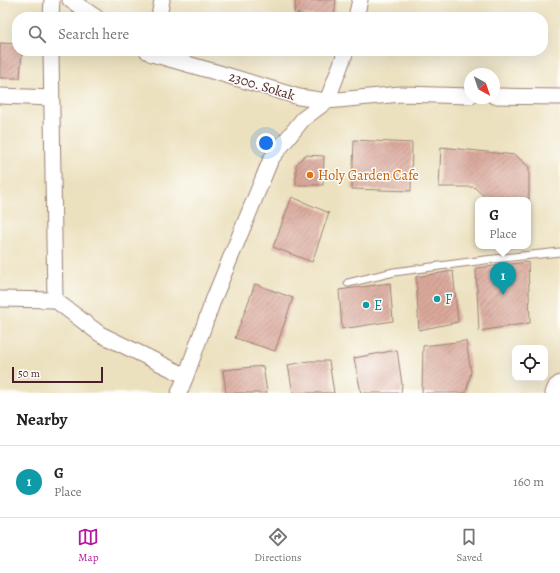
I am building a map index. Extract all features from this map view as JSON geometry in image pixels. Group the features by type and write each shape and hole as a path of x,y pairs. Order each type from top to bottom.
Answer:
{"street":[{"path":"51,12 52,0"},
{"path":"70,0 88,12"},
{"path":"160,12 162,0"},
{"path":"357,12 360,0"},
{"path":"51,56 55,300"},
{"name":"2300. Sokak","path":"164,56 299,97 327,101 401,94 464,96"},
{"path":"179,393 214,298 271,159 303,119 327,101 344,56"},
{"path":"0,96 52,98"},
{"path":"500,96 560,97"},
{"path":"0,299 55,300 100,334 186,376"},
{"path":"553,393 556,386 560,383"}],"lane":[{"path":"348,283 394,272 560,252"}],"building":[{"path":"296,0 336,0 335,12 294,12"},
{"path":"0,43 12,44 12,56 22,56 20,78 0,78"},
{"path":"354,140 412,143 411,191 352,189"},
{"path":"441,147 515,155 529,167 529,197 485,197 474,187 439,187"},
{"name":"Holy Garden Cafe","path":"305,155 324,156 323,185 296,185 296,165"},
{"path":"292,197 329,213 312,262 273,247"},
{"path":"528,262 530,323 479,331 476,268"},
{"name":"F","path":"453,271 458,322 419,330 416,277"},
{"name":"E","path":"390,283 393,321 342,329 339,290"},
{"path":"255,284 293,298 275,351 235,338"},
{"path":"466,341 471,372 466,393 422,393 423,346"},
{"path":"397,350 402,384 401,393 361,393 354,358"},
{"path":"309,361 329,361 334,393 293,393 288,365"},
{"path":"263,366 267,393 226,393 223,370"}],"place":[{"name":"Holy Garden Cafe","path":"310,175"},
{"name":"G","path":"503,295"},
{"name":"F","path":"437,299"},
{"name":"E","path":"366,305"}]}
